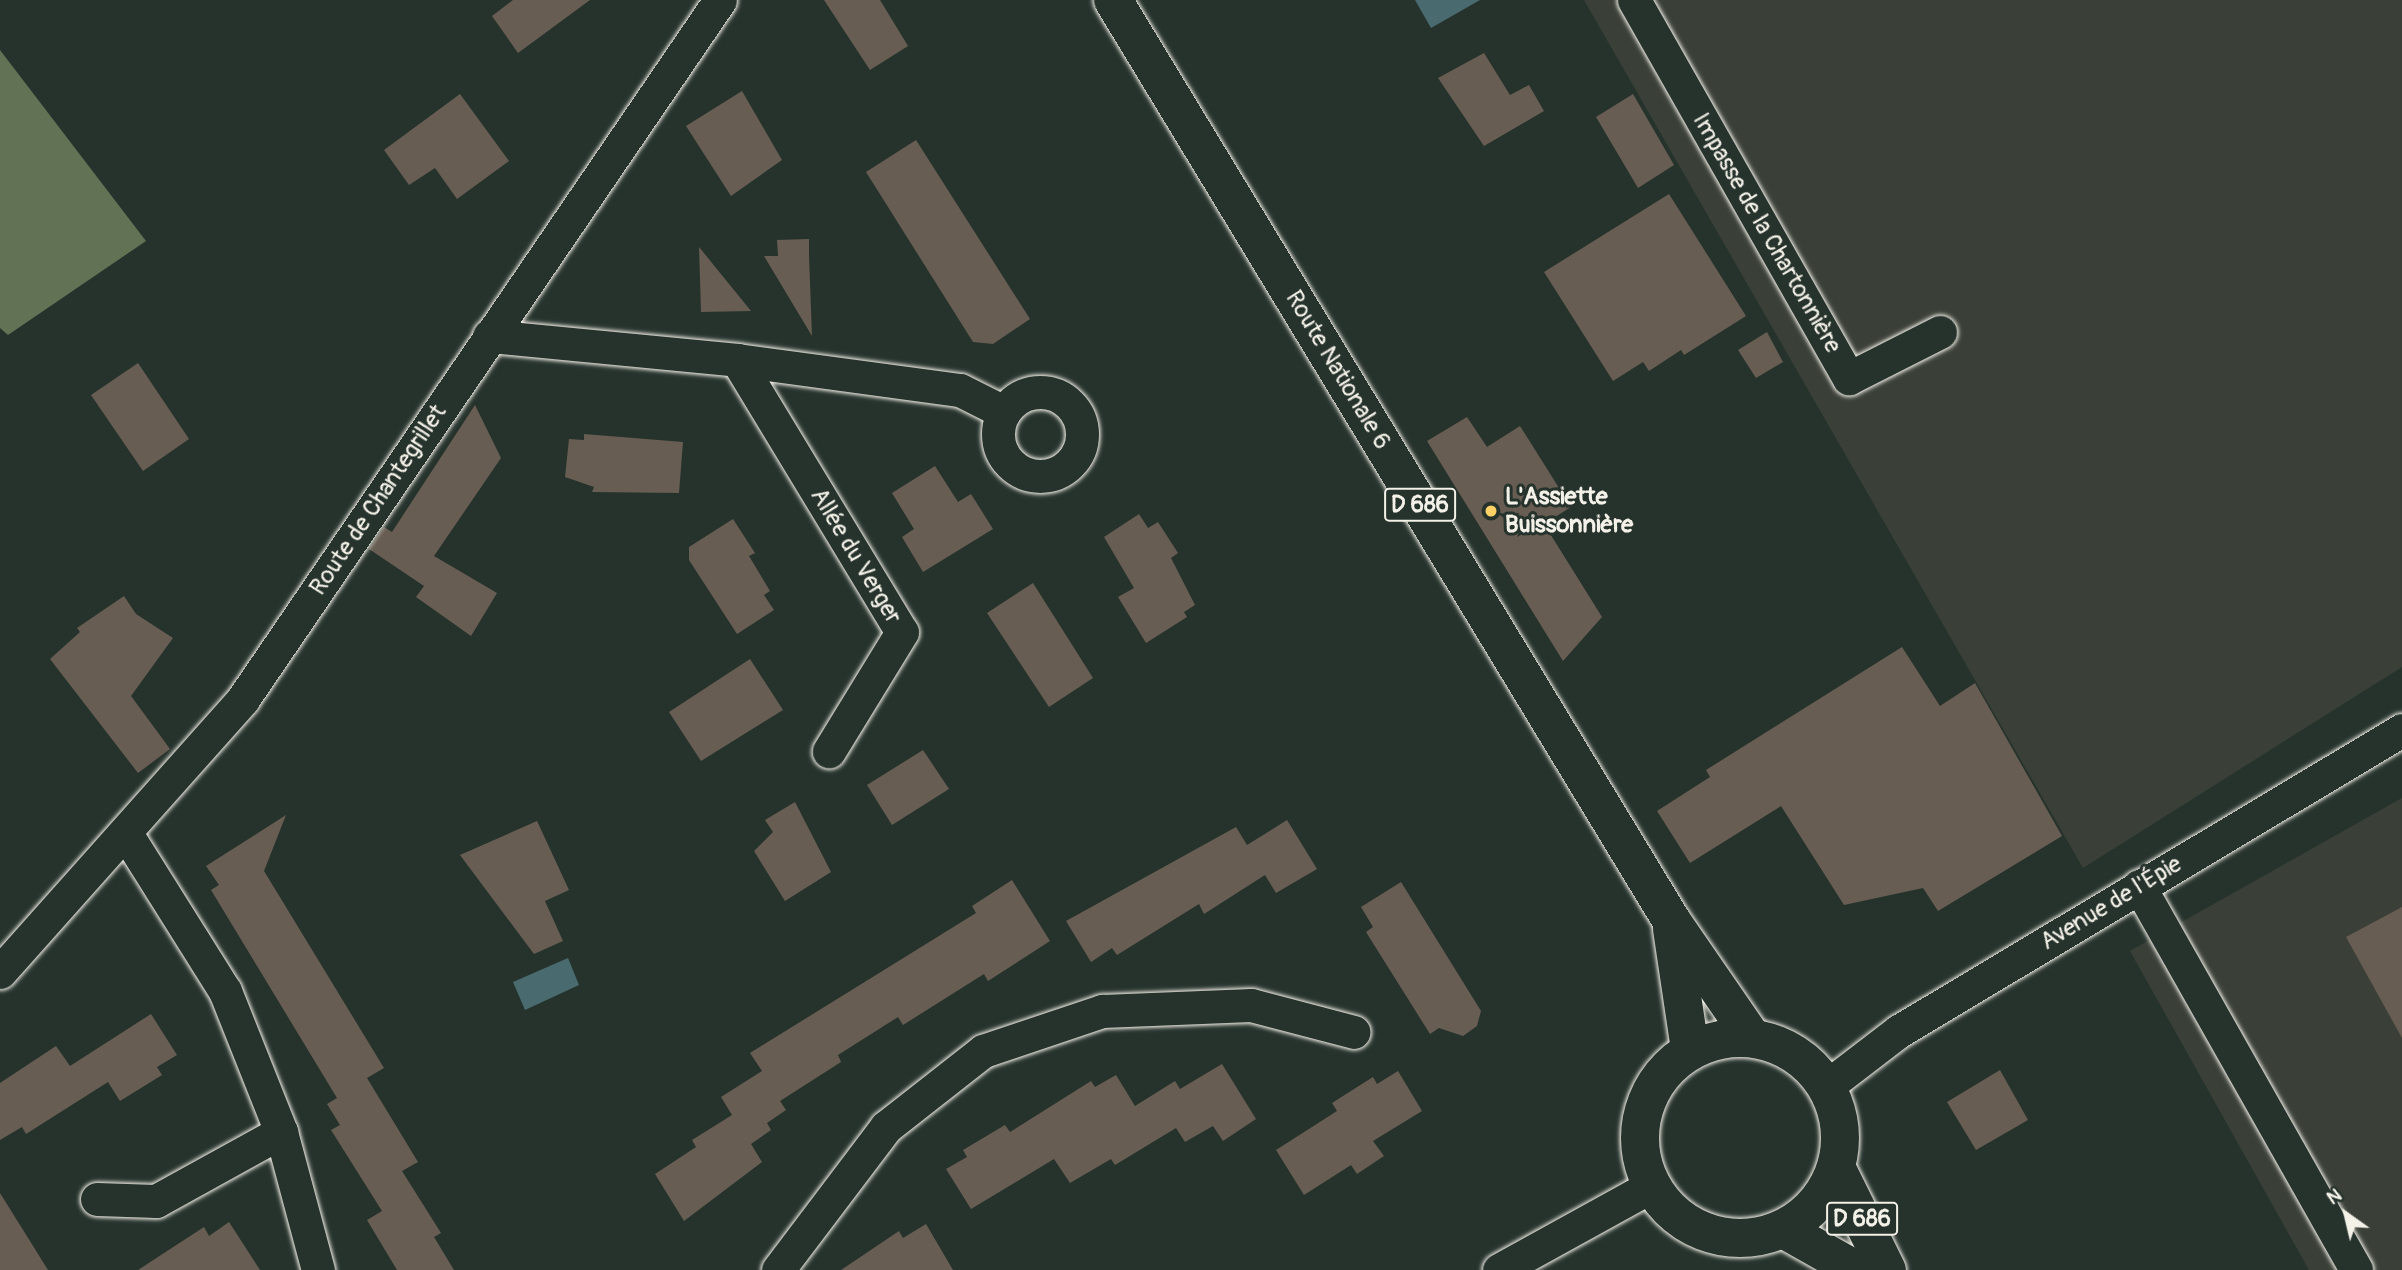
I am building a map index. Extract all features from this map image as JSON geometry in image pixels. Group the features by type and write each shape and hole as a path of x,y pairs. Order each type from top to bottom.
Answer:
{"main road":[{"name":"Route Nationale 6","path":"1113,0 1671,920 1752,1038"},
{"name":"Route Nationale 6","path":"1671,920 1690,1050"},
{"path":"1752,1038 1807,1062 1826,1086 1841,1140 1836,1167 1818,1200 1783,1229 1753,1238 1704,1231 1669,1210 1651,1186 1640,1156 1640,1125 1649,1096 1666,1069 1690,1050 1721,1039 1752,1038"},
{"name":"D 686","path":"1836,1167 1887,1270"},
{"path":"1783,1229 1856,1270"}],"street":[{"name":"Route de Chantegrillet","path":"0,972 127,835 243,698 720,0"},
{"name":"Impasse de la Chartonnière","path":"1634,0 1849,378 1940,332"},
{"path":"489,336 737,360 960,390 1004,412"},
{"name":"Allée du Verger","path":"737,360 902,632 829,751"},
{"name":"Avenue de l'Épie","path":"1826,1086 1899,1031 2402,730"},
{"path":"127,835 225,991 281,1132 318,1270"},
{"path":"2139,886 2356,1270"},
{"path":"778,1270 886,1127 983,1051 1102,1011 1251,1005 1354,1032"},
{"path":"97,1199 156,1201 281,1132"},
{"path":"1499,1270 1651,1186"}],"shaded area":[{"path":"1584,0 2402,0 2402,667 2083,868"},
{"path":"2402,798 2402,1270 2309,1270 2130,951"}],"green space":[{"path":"0,50 146,241 8,335 0,328"}],"water":[{"path":"1415,0 1480,0 1431,28"},
{"path":"568,958 579,985 525,1010 513,982"}],"building":[{"path":"513,0 590,0 518,53 492,16"},
{"path":"824,0 880,0 908,46 870,70"},
{"path":"1484,53 1510,95 1529,85 1544,111 1484,146 1438,78"},
{"path":"742,91 782,160 731,196 686,126"},
{"path":"460,94 509,161 457,199 435,168 409,185 384,150"},
{"path":"1633,94 1674,165 1638,188 1596,117"},
{"path":"916,140 1030,319 993,344 973,342 866,172"},
{"path":"1669,194 1746,316 1684,355 1681,350 1649,371 1643,362 1613,381 1544,272"},
{"path":"809,239 812,336 764,256 778,256 777,240"},
{"path":"699,247 751,311 701,312"},
{"path":"1767,332 1783,362 1756,378 1738,350"},
{"path":"138,363 189,439 143,471 91,395"},
{"path":"475,405 501,458 434,556 497,593 471,636 416,597 424,586 369,549 384,527 392,532"},
{"path":"1467,417 1487,447 1520,426 1571,507 1544,524 1602,617 1563,661 1427,441"},
{"path":"584,434 683,442 679,493 592,492 594,487 565,477 569,439 584,440"},
{"path":"935,466 958,502 971,494 993,529 923,572 902,537 914,529 892,493"},
{"path":"1139,514 1148,528 1158,522 1178,553 1171,558 1195,605 1184,612 1187,617 1146,643 1118,597 1134,588 1104,537"},
{"path":"733,519 755,553 749,556 770,591 764,595 774,610 737,634 689,560 689,547"},
{"path":"1033,583 1093,678 1049,707 987,613"},
{"path":"124,596 136,614 173,638 131,696 170,749 138,773 50,659 80,632 77,628"},
{"path":"1902,647 1940,706 1975,683 2062,836 1938,911 1923,888 1844,905 1781,806 1690,863 1657,811 1710,777 1706,770"},
{"path":"750,659 783,710 701,761 669,712"},
{"path":"923,750 949,789 892,825 867,785"},
{"path":"795,802 831,872 785,901 754,851 773,832 765,820"},
{"path":"286,815 264,871 384,1068 367,1078 418,1162 402,1171 441,1233 434,1237 454,1270 397,1270 367,1220 382,1211 331,1130 340,1125 327,1104 337,1098 211,890 219,885 206,866"},
{"path":"1287,820 1317,869 1276,893 1265,875 1204,914 1199,904 1117,955 1112,948 1091,962 1066,921 1236,827 1247,845"},
{"path":"537,821 569,890 545,901 563,941 534,954 460,855"},
{"path":"1012,880 1050,941 988,981 984,974 903,1025 898,1017 838,1055 841,1062 780,1101 786,1110 767,1123 771,1130 751,1144 762,1162 684,1221 655,1174 696,1147 692,1140 732,1115 721,1097 762,1071 750,1053 976,913 972,906"},
{"path":"1401,882 1481,1011 1477,1026 1463,1036 1439,1028 1430,1034 1366,932 1373,927 1361,907"},
{"path":"2402,907 2402,1038 2346,937"},
{"path":"151,1014 177,1055 157,1067 162,1075 120,1101 108,1082 26,1134 22,1127 0,1140 0,1083 56,1046 70,1066"},
{"path":"1222,1064 1256,1119 1223,1141 1213,1126 1185,1142 1176,1128 1115,1165 1111,1159 1070,1183 1054,1159 971,1209 946,1169 967,1157 963,1150 1005,1125 1010,1132 1091,1081 1095,1087 1116,1075 1135,1106 1175,1081 1180,1089"},
{"path":"2000,1070 2028,1120 1976,1150 1947,1102"},
{"path":"1398,1071 1422,1111 1373,1141 1384,1156 1357,1174 1351,1165 1304,1195 1276,1150 1337,1111 1332,1103 1373,1077 1377,1084"},
{"path":"0,1193 48,1270 0,1270"},
{"path":"229,1222 260,1270 138,1270 204,1227 209,1236"},
{"path":"926,1224 953,1270 841,1270 899,1231 903,1238"}],"place":[{"name":"L'Assiette Buissonnière","path":"1491,511"}]}
